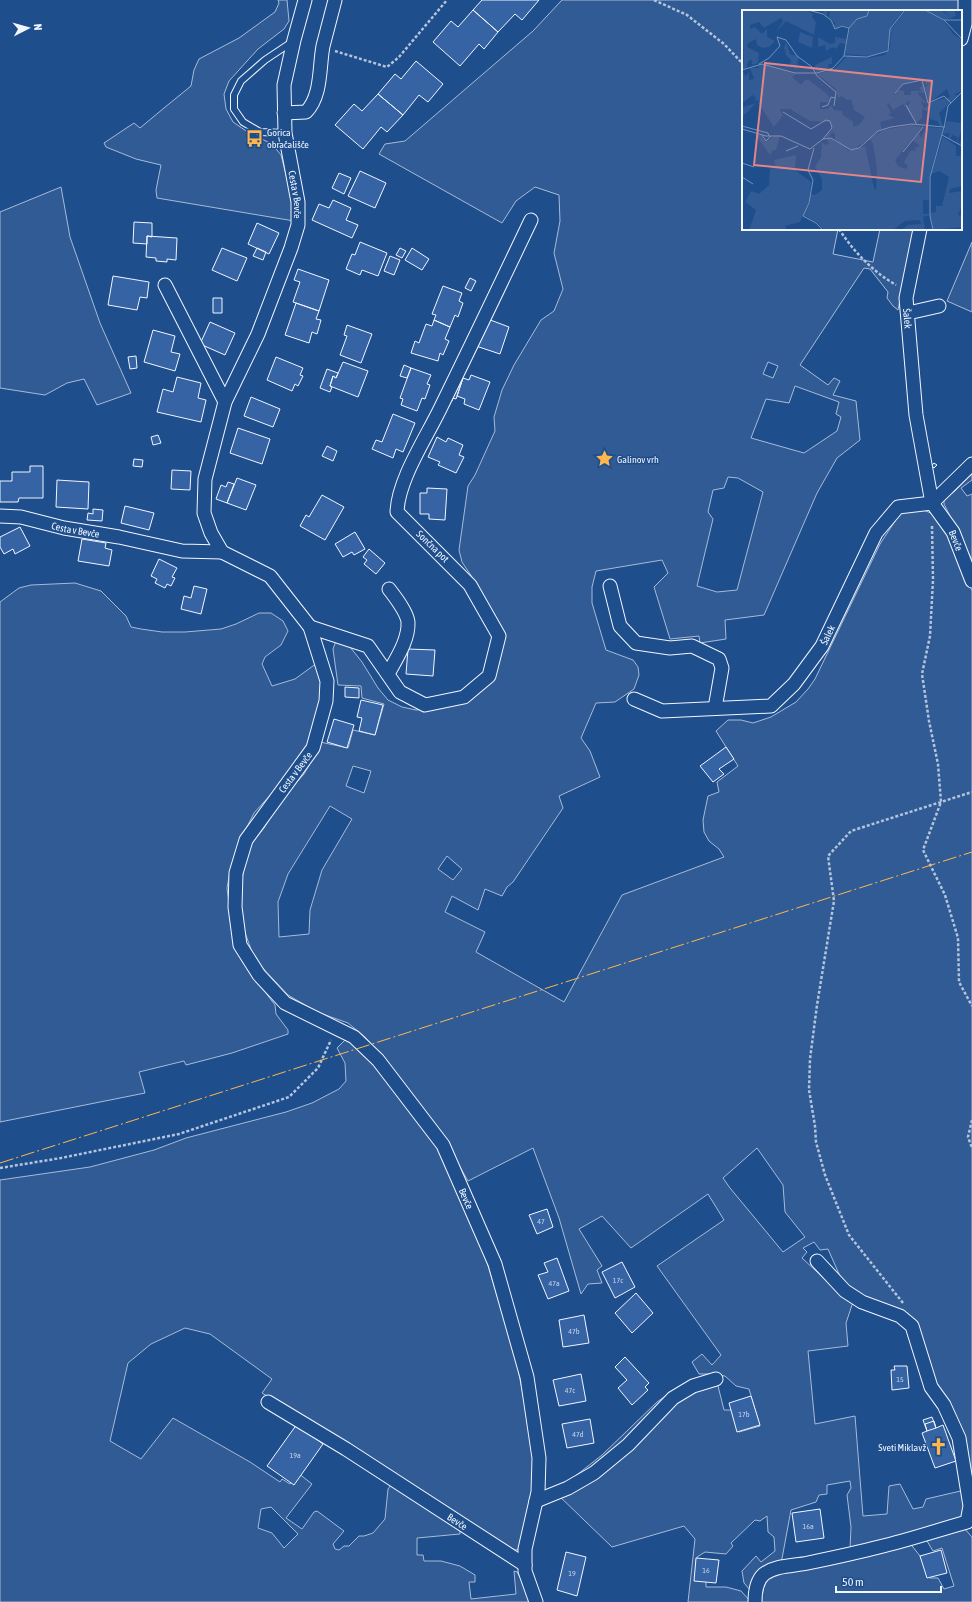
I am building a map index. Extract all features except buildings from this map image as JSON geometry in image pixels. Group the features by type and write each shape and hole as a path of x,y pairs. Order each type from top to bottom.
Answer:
{"street":[{"name":"Cesta v Bevče","path":"222,552 210,534 204,513 205,479 225,402 258,334 291,248 298,225 298,202 285,133 284,85 305,0"},
{"path":"284,113 306,112 312,106 323,47 335,0"},
{"path":"962,34 965,0"},
{"name":"Sončna pot","path":"310,627 368,646 400,692 425,705 464,697 489,676 500,636 470,585 397,512 397,504 406,477 440,410 531,220"},
{"name":"Šalek","path":"634,699 662,711 771,706 794,684 822,646 876,533 898,507 932,503 916,415 906,298 920,230"},
{"path":"165,285 225,402"},
{"path":"908,313 939,306"},
{"path":"932,503 969,468"},
{"name":"Bevče","path":"932,503 953,532 972,581"},
{"name":"Cesta v Bevče","path":"0,516 20,517 64,528 119,537 182,551 222,552 270,576 310,627 327,681 326,701 313,748 246,840 236,873 235,906 240,945 259,975"},
{"path":"610,586 620,626 636,643 670,648 692,646 719,659 722,668 715,708"},
{"path":"388,674 400,653 406,634 408,621 400,603 389,589"},
{"name":"Bevče","path":"259,975 285,1003 354,1037 378,1060 443,1145 494,1264 527,1377 539,1458 538,1492 525,1549 525,1571 536,1602"},
{"path":"755,1602 757,1582 765,1574 784,1566 807,1563 924,1535 967,1522 969,1515 970,1506 959,1438 944,1405 932,1387 912,1326 900,1316 862,1302 844,1290 817,1261"},
{"path":"536,1501 568,1488 594,1473 628,1445 673,1398 693,1386 716,1379"},
{"name":"Bevče","path":"268,1402 346,1449 525,1565"}],"lane":[{"path":"285,133 260,132 243,122 234,110 234,95 241,81 265,60 294,40"}],"path":[{"path":"323,47 387,68 399,57 447,0"},
{"path":"654,0 687,15 724,44 742,63"},
{"path":"840,230 852,249 882,277 908,292"},
{"path":"932,526 933,580 930,636 922,674 929,721 938,764 941,802 923,850 945,895 958,938 959,982 972,1006"},
{"path":"907,1307 849,1235 825,1175 816,1142 809,1090 810,1059 817,1004 834,901 828,856 851,830 972,792"},
{"path":"0,1168 61,1158 179,1134 289,1097 318,1068 336,1028"},
{"path":"972,1120 968,1137 972,1148"}],"shaded area":[{"path":"278,0 287,0 289,21 284,29 258,49 229,81 224,94 226,109 233,122 249,133 246,140 258,146 262,139 272,144 281,155 290,190 294,221 157,198 156,190 161,165 136,159 106,147 104,143 134,123 140,128 191,86 194,70 199,59 239,38 275,12 279,3"},
{"path":"562,0 961,0 961,10 742,10 742,230 838,230 833,254 873,262 880,230 914,230 898,310 887,298 888,292 870,269 864,268 800,365 828,385 834,378 840,381 833,395 856,401 860,440 837,458 817,493 764,615 725,620 726,639 700,643 699,636 670,639 654,587 668,573 662,560 596,571 592,587 592,603 606,650 633,660 638,667 639,675 634,689 615,702 596,703 581,738 590,751 600,777 559,796 563,808 502,896 485,889 478,910 452,896 445,912 485,932 476,952 564,1002 622,895 724,857 719,849 709,841 704,832 703,820 708,796 719,792 717,782 738,766 716,731 728,720 741,720 753,723 771,717 796,702 815,679 880,544 901,512 921,509 938,516 949,533 972,591 972,1496 967,1475 932,1381 918,1327 873,1302 843,1283 828,1249 820,1250 814,1242 803,1248 807,1252 802,1258 829,1283 853,1302 846,1323 848,1346 808,1351 815,1424 855,1416 863,1516 887,1514 889,1486 900,1484 913,1509 923,1507 926,1499 965,1490 966,1510 960,1520 850,1549 851,1527 847,1495 851,1488 850,1481 827,1485 827,1494 819,1495 816,1502 791,1510 781,1564 751,1591 744,1583 742,1571 756,1556 761,1562 775,1551 774,1537 768,1532 767,1516 760,1521 755,1520 731,1543 733,1546 726,1554 705,1552 697,1557 696,1580 706,1581 706,1587 726,1587 741,1591 751,1602 688,1602 695,1539 684,1526 612,1547 555,1492 602,1455 657,1402 671,1392 717,1382 724,1410 732,1410 739,1432 760,1426 749,1389 736,1386 725,1376 699,1374 692,1362 702,1354 712,1365 721,1355 657,1266 724,1220 708,1194 631,1248 602,1216 579,1229 602,1266 597,1270 602,1283 588,1284 581,1294 559,1218 533,1148 468,1181 447,1144 365,1037 348,1023 317,1012 288,995 259,964 252,952 243,927 240,896 244,866 252,843 264,828 282,799 304,774 315,755 320,742 348,748 353,730 375,735 384,704 362,698 361,686 338,685 333,649 336,641 344,642 350,647 388,700 402,707 416,710 445,707 484,674 493,636 486,601 462,562 459,550 468,486 475,475 495,431 494,417 502,390 514,365 541,320 554,311 563,289 554,253 560,221 559,195 535,187 516,201 502,223 379,154 385,144 405,141 533,31","holes":["768,362 778,366 773,378 763,374","795,386 839,402 836,414 841,417 837,431 804,453 751,438 766,399 789,403","728,477 738,478 763,492 737,590 717,592 697,586 713,519 708,512 713,490 724,488","353,766 371,771 364,793 346,786","330,806 352,819 322,870 310,910 309,934 279,937 278,902 288,874","447,856 462,869 453,880 438,869","757,1148 783,1185 785,1212 805,1237 783,1252 723,1178"]},
{"path":"61,187 70,237 100,323 131,393 97,405 84,379 67,383 45,395 0,388 0,212"},
{"path":"972,242 972,312 947,301"},
{"path":"972,473 972,480 961,488 967,496 972,494 972,560 944,504 944,499 955,491"},
{"path":"75,583 101,591 126,616 131,627 141,629 162,632 185,632 221,629 236,624 259,613 271,613 283,621 288,631 281,645 265,657 262,664 272,686 295,679 317,663 322,683 319,712 308,748 293,770 254,813 240,841 231,866 227,888 232,926 259,984 275,1005 276,1014 288,1030 288,1034 232,1053 186,1065 184,1061 139,1072 145,1093 0,1122 0,602 19,588 31,585"},
{"path":"347,1038 363,1052 437,1145 486,1259 516,1358 534,1453 532,1491 521,1549 515,1550 503,1544 262,1393 272,1379 210,1334 185,1328 151,1344 128,1363 110,1441 141,1459 173,1418 250,1462 280,1482 282,1479 290,1484 298,1473 312,1484 286,1518 302,1529 314,1512 317,1511 344,1531 333,1544 335,1549 339,1550 344,1546 349,1546 359,1536 373,1533 385,1519 388,1489 391,1485 460,1528 460,1534 417,1538 417,1555 423,1555 424,1561 441,1561 460,1566 475,1575 475,1582 469,1582 471,1599 516,1594 514,1571 517,1572 524,1584 531,1602 0,1602 0,1180 90,1167 154,1150 186,1138 286,1112 312,1103 339,1089 346,1081 345,1063 337,1048","holes":["271,1507 298,1534 284,1548 272,1533 258,1528 261,1509"]},
{"path":"964,1528 972,1537 972,1602 760,1602 760,1585 769,1576 909,1542 920,1556 930,1578 938,1578 944,1589 954,1586 942,1548 933,1551 927,1541 928,1536"}],"power":[{"path":"0,1163 972,852"}],"place":[{"name":"Gorica obračališče","path":"254,138"},
{"name":"Galinov vrh","path":"604,459"},
{"name":"Sveti Miklavž","path":"939,1447"}]}
